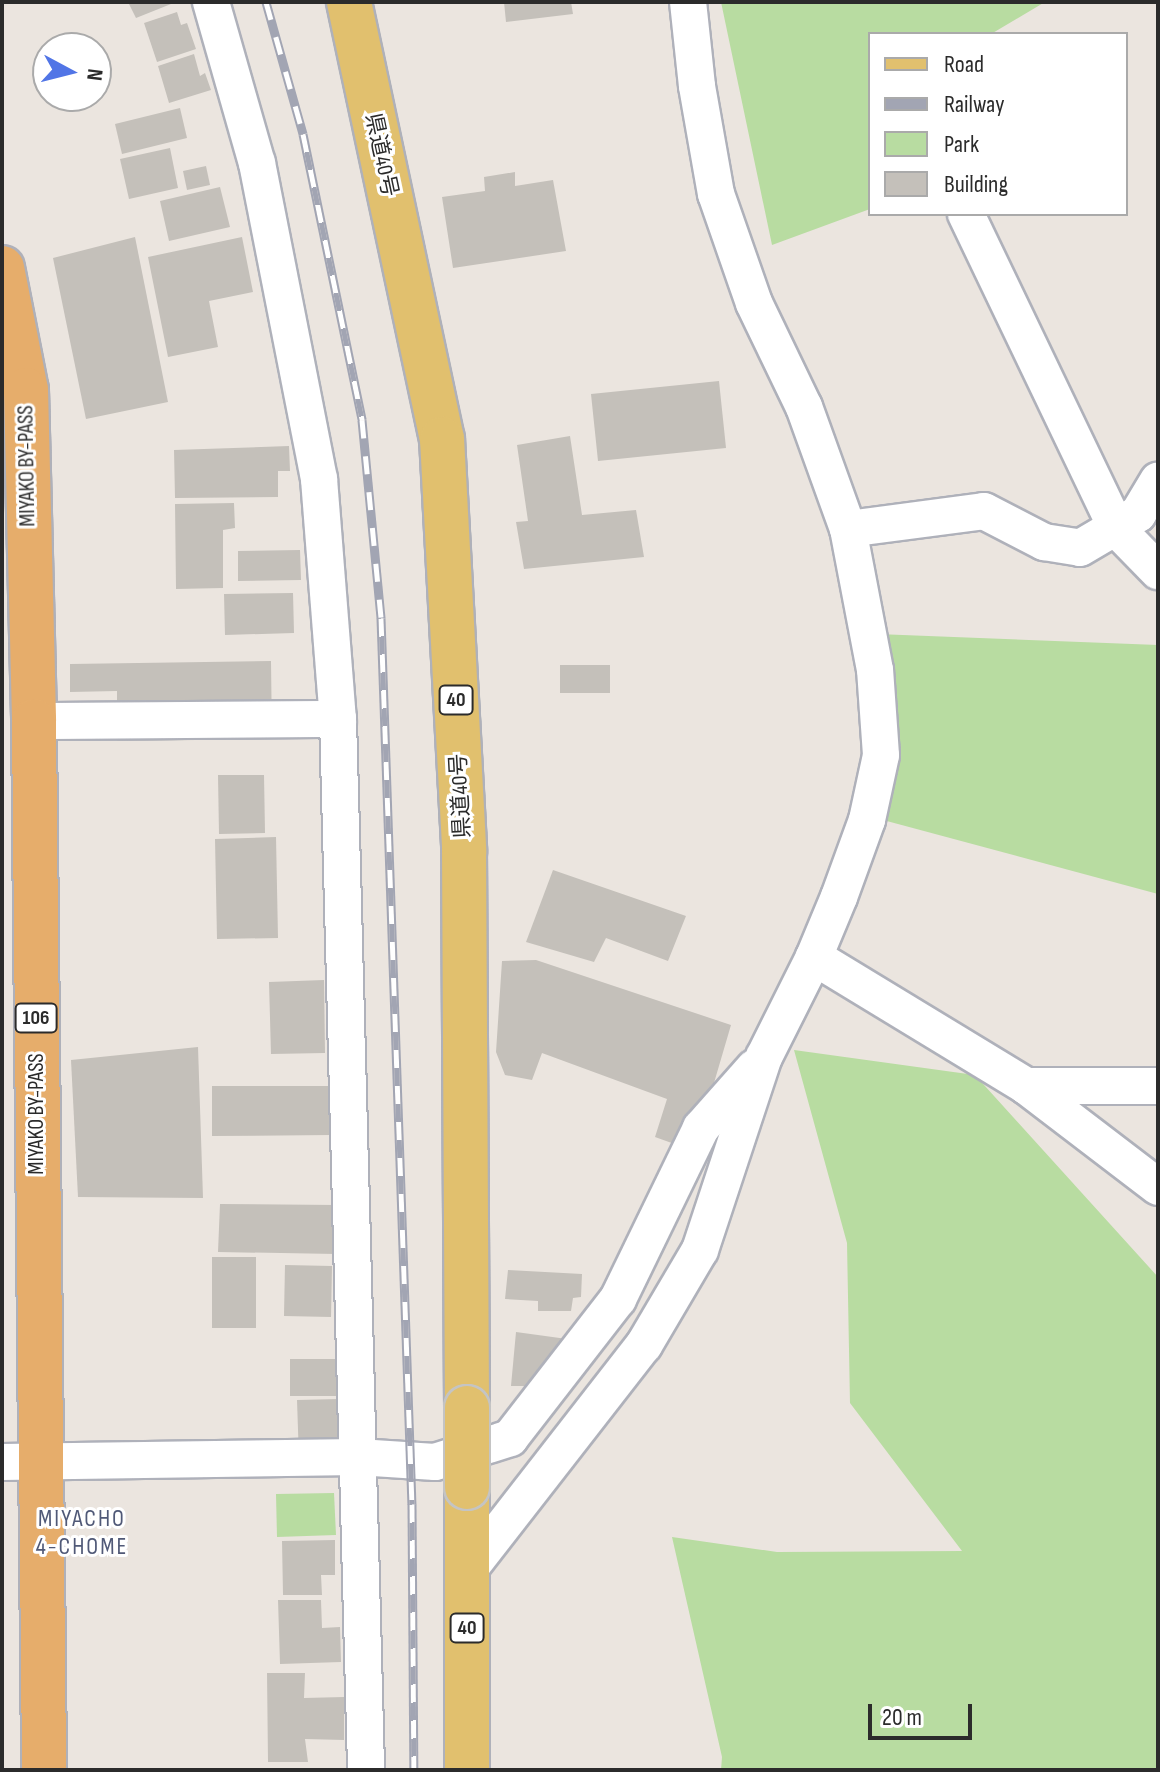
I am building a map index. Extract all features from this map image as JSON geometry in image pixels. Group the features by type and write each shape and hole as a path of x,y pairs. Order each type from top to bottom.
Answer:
{"highway":[{"name":"MIYAKO BY-PASS","path":"2,268 26,390 34,721 21,1462 44,1770"}],"main road":[{"name":"県道40号","path":"349,2 442,439 464,850 467,1572"},
{"name":"40","path":"467,1572 467,1770"}],"street":[{"path":"211,2 257,163 298,359 319,479 338,719 366,1770"},
{"path":"467,1572 644,1345 700,1250 764,1057 814,957 867,820 881,755 875,670 848,529 804,407 754,303 716,194 697,86 688,2"},
{"path":"967,216 1117,529 1158,571"},
{"path":"848,529 984,511 1044,542 1080,548 1138,514 1158,481"},
{"path":"34,721 338,719"},
{"path":"814,957 1026,1086 1158,1187"},
{"path":"21,1462 358,1457 435,1462 510,1438 618,1299 701,1128 764,1057"},
{"path":"1026,1086 1158,1086"}],"green space":[{"path":"721,2 1045,2 994,32 868,32 868,210 772,245"},
{"path":"877,634 1158,645 1158,894 883,820"},
{"path":"794,1050 975,1075 1158,1277 1158,1770 721,1770 722,1757 672,1537 777,1552 962,1551 850,1403 847,1243"},
{"path":"334,1493 336,1535 277,1537 276,1494"}],"building":[{"path":"128,2 176,2 136,18"},
{"path":"504,2 571,2 573,14 506,22"},
{"path":"177,12 181,25 187,23 196,49 157,62 144,23"},
{"path":"194,54 200,76 205,73 211,90 169,103 158,66"},
{"path":"180,108 187,138 122,154 115,124"},
{"path":"170,148 178,188 129,199 120,159"},
{"path":"206,166 210,185 187,190 183,171"},
{"path":"515,172 515,186 553,180 566,251 453,268 442,197 485,191 484,177"},
{"path":"220,187 230,227 169,241 160,201"},
{"path":"135,237 168,402 86,419 53,258"},
{"path":"242,237 253,292 209,301 218,347 168,357 148,257"},
{"path":"719,381 726,448 598,461 591,394"},
{"path":"570,436 582,515 636,510 644,557 524,569 516,522 528,521 517,445"},
{"path":"289,446 290,471 278,471 278,497 175,498 174,450"},
{"path":"234,503 235,528 223,530 223,588 176,589 175,504"},
{"path":"300,550 301,580 238,581 238,551"},
{"path":"293,593 294,633 225,635 224,594"},
{"path":"271,661 272,739 117,741 117,691 70,692 70,664"},
{"path":"560,665 610,665 610,693 560,693"},
{"path":"218,775 264,775 265,833 219,834"},
{"path":"276,837 278,938 217,939 215,839"},
{"path":"553,870 686,916 668,961 606,938 594,962 526,942"},
{"path":"536,960 731,1025 694,1151 655,1137 667,1099 542,1053 532,1080 505,1075 496,1052 502,961"},
{"path":"324,980 325,1053 271,1054 269,982"},
{"path":"198,1047 203,1198 78,1197 71,1060"},
{"path":"212,1086 331,1086 331,1135 212,1136"},
{"path":"220,1204 336,1205 336,1254 218,1252"},
{"path":"212,1257 256,1257 256,1328 212,1328"},
{"path":"285,1265 332,1266 331,1317 284,1316"},
{"path":"508,1270 582,1274 581,1297 573,1298 571,1311 538,1311 538,1301 505,1299"},
{"path":"516,1332 567,1339 533,1386 511,1386"},
{"path":"290,1359 340,1359 340,1396 290,1396"},
{"path":"339,1399 358,1457 299,1459 297,1400"},
{"path":"335,1540 335,1575 321,1575 322,1595 283,1595 282,1541"},
{"path":"278,1600 321,1600 322,1628 340,1627 341,1662 280,1664"},
{"path":"267,1673 305,1673 304,1698 344,1697 344,1740 305,1739 308,1762 268,1762"}],"railway":[{"path":"266,2 303,134 362,420 381,618 412,1504 414,1770"}],"district":[{"name":"MIYACHO 4-CHOME","path":"82,1533"}]}
